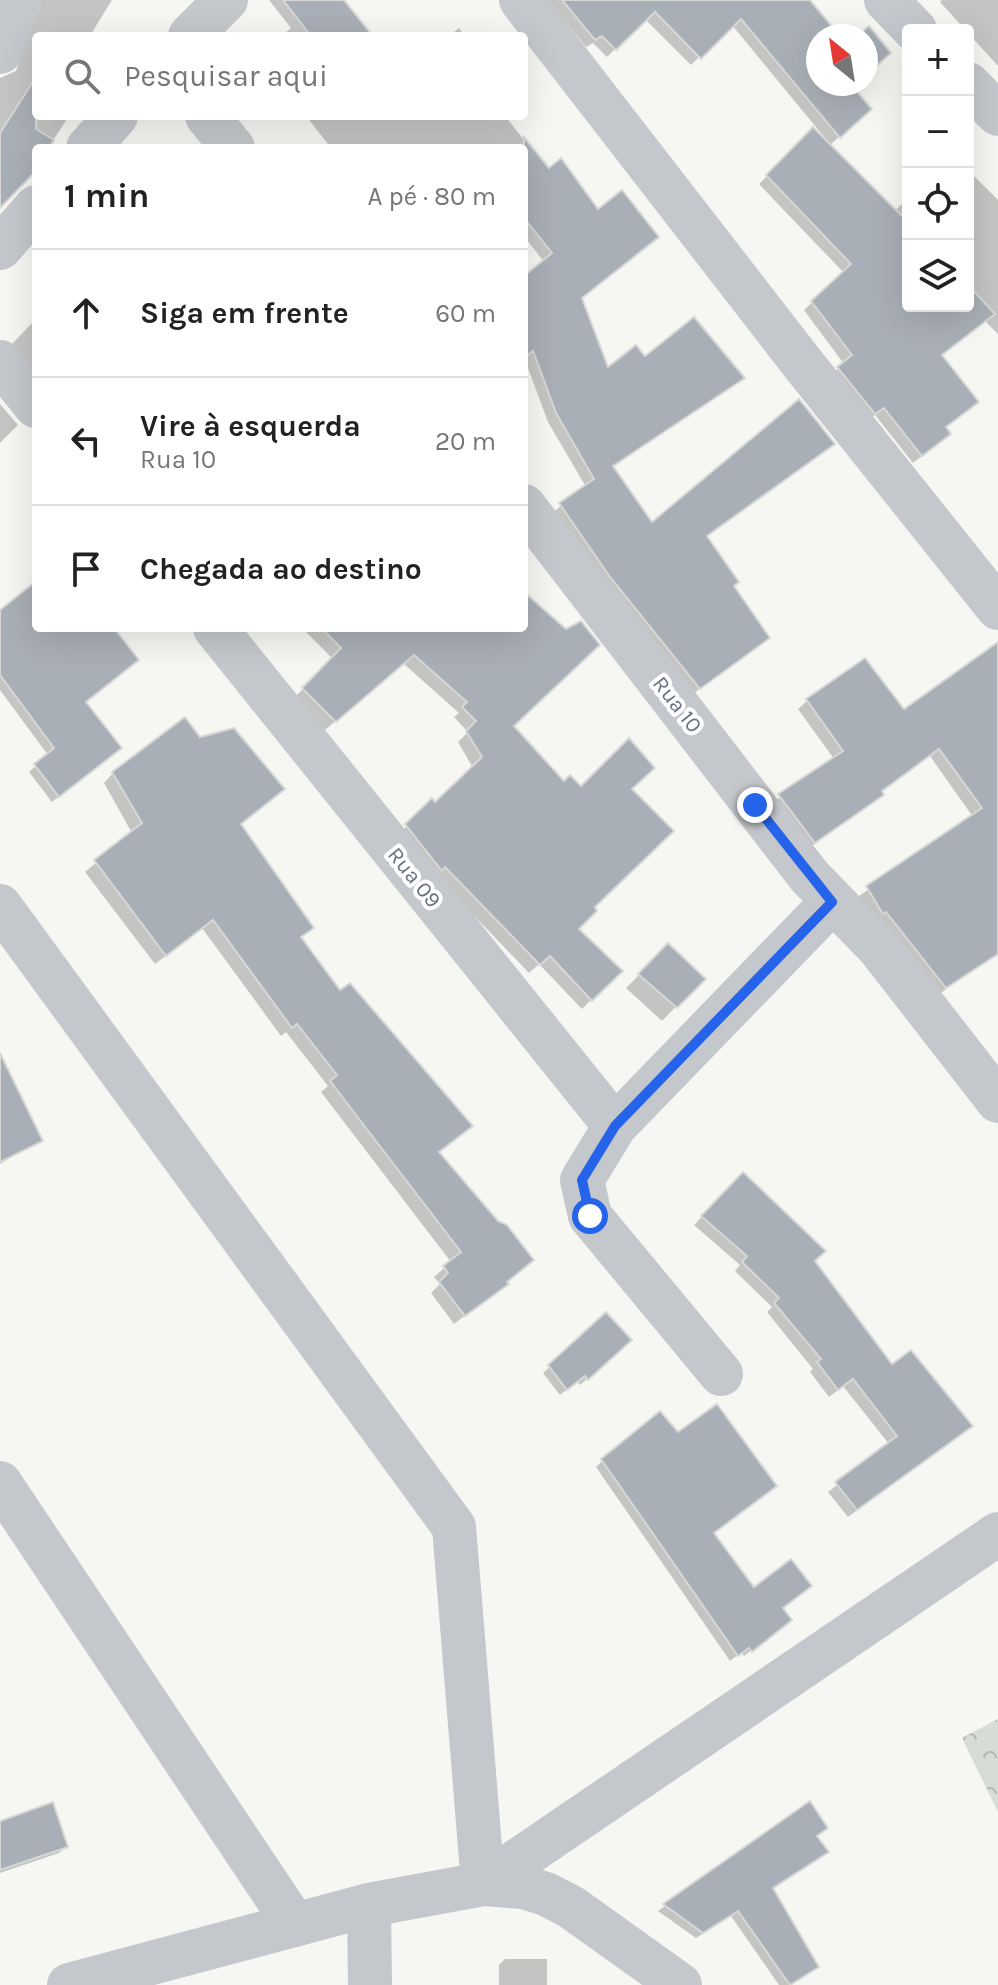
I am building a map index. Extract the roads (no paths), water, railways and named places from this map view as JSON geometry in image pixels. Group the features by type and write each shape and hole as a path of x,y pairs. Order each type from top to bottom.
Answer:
{"street":[{"path":"0,52 20,0"},
{"path":"194,32 226,0"},
{"path":"521,0 803,364 998,608"},
{"path":"886,0 909,24"},
{"path":"974,90 998,114"},
{"path":"92,144 112,120"},
{"path":"210,120 230,144"},
{"path":"0,248 32,212"},
{"path":"0,362 32,401"},
{"name":"Rua 10","path":"528,511 832,902 879,948 998,1101"},
{"name":"Rua 09","path":"218,632 615,1126"},
{"path":"721,1374 590,1216 582,1180 615,1126 832,902"},
{"path":"0,906 454,1527 483,1884"},
{"path":"0,1483 295,1925"},
{"path":"483,1884 998,1534"},
{"path":"69,1985 369,1905 483,1884 523,1887 546,1894 571,1907 680,1985"},
{"path":"369,1905 370,1985"}]}
